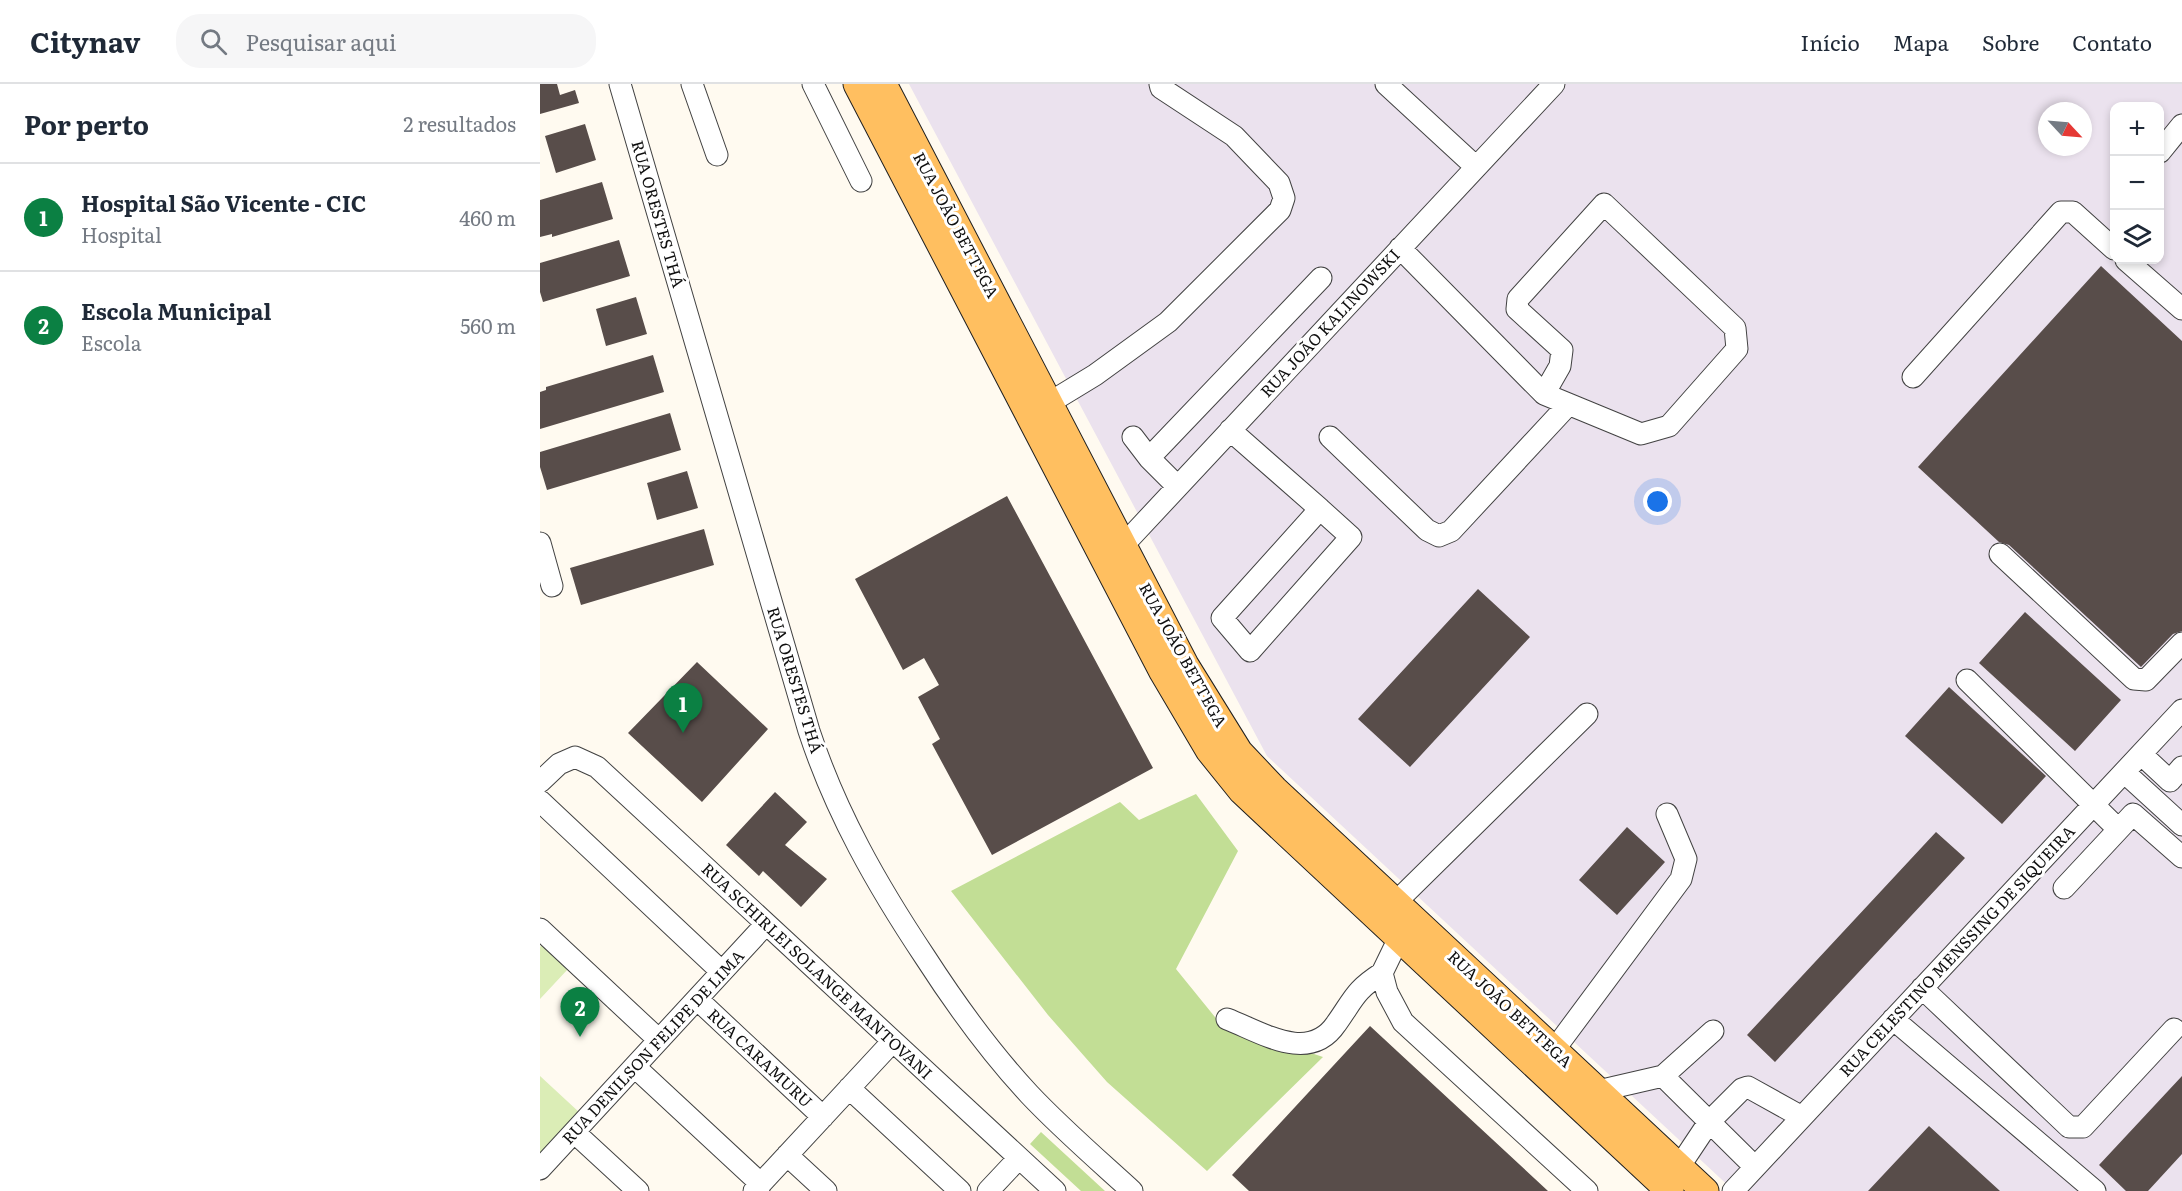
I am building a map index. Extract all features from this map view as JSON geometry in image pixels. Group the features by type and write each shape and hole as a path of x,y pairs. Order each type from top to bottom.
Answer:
{"main road":[{"name":"RUA JOÃO BETTEGA","path":"857,84 1114,554 1239,752 1274,789 1598,1091 1674,1179"},
{"name":"RUA JOÃO BETTEGA","path":"883,84 1049,404 1180,704 1225,771 1242,791 1399,938 1674,1179 1705,1191"}],"street":[{"name":"RUA ORESTES THÁ","path":"620,84 809,731 846,826 892,908 969,1022 1003,1065 1049,1114 1132,1191"},
{"path":"692,84 717,154"},
{"path":"813,84 861,181"},
{"path":"1049,404 1095,375 1168,322 1280,210 1284,198 1279,183 1234,136 1161,88 1160,84"},
{"path":"1386,84 1476,167"},
{"name":"RUA JOÃO KALINOWSKI","path":"1114,554 1554,84"},
{"path":"2164,147 2182,125"},
{"path":"1400,248 1544,394 1641,434 1669,426 1737,349 1735,328 1604,204 1518,298 1516,309 1562,350 1560,366 1544,394"},
{"path":"1913,377 2061,212 2073,212 2110,245"},
{"path":"2131,264 2182,309"},
{"path":"1149,458 1322,278"},
{"path":"1330,437 1427,530 1439,536 1451,531 1568,405"},
{"path":"1230,430 1320,509 1350,537 1250,651 1222,618 1320,509"},
{"path":"1133,437 1149,458 1177,486"},
{"path":"540,543 552,586"},
{"path":"2000,554 2134,679 2146,680 2182,643"},
{"path":"1967,680 2118,829"},
{"name":"RUA CELESTINO MENSSING DE SIQUEIRA","path":"1733,1191 2182,710"},
{"path":"1396,902 1587,714"},
{"path":"2141,754 2178,780"},
{"name":"RUA SCHIRLEI SOLANGE MANTOVANI","path":"540,782 559,764 575,757 597,767 1055,1191"},
{"path":"2124,772 2182,825"},
{"path":"540,801 722,972"},
{"path":"1554,1050 1681,879 1686,859 1667,814"},
{"path":"2064,888 2134,814 2182,857"},
{"name":"RUA DENILSON FELIPE DE LIMA","path":"540,1169 766,924"},
{"path":"542,933 659,1040"},
{"path":"1227,1019 1296,1046 1313,1044 1335,1026 1360,988 1382,973 1399,938"},
{"path":"1382,973 1387,992 1402,1022 1587,1191"},
{"path":"1922,988 2069,1127 2077,1129 2083,1127 2174,1029"},
{"name":"RUA CARAMURU","path":"697,999 823,1117"},
{"path":"1893,1019 2095,1191"},
{"path":"1598,1091 1663,1076 1713,1031"},
{"path":"635,1066 758,1187 893,1041"},
{"path":"1663,1076 1755,1167"},
{"path":"1674,1179 1708,1122 1742,1089 1748,1087 1802,1117"},
{"path":"849,1088 960,1191"},
{"path":"574,1132 638,1191"},
{"path":"788,1155 826,1191"},
{"path":"988,1191 1019,1158"}],"shaded area":[{"path":"909,84 2182,84 2182,1191 1734,1191 1267,756"}],"green space":[{"path":"1196,794 1238,851 1176,969 1219,1022 1323,1057 1207,1171 1107,1082 1048,1015 951,891 1120,802 1139,820"},
{"path":"542,945 568,969 540,999 540,947"},
{"path":"540,1076 580,1113 540,1156"},
{"path":"1041,1132 1105,1191 1081,1191 1030,1144"}],"building":[{"path":"540,84 557,84 560,95 575,90 579,103 540,114"},
{"path":"585,124 596,160 556,173 545,136"},
{"path":"602,182 613,219 552,237 552,234 540,237 540,200"},
{"path":"619,240 630,276 543,302 540,292 540,263"},
{"path":"2101,266 2182,341 2182,631 2173,634 2141,667 2009,545 1999,542 1918,467"},
{"path":"636,297 647,334 606,346 596,309"},
{"path":"653,355 664,392 540,429 540,392 546,390 546,387"},
{"path":"670,413 681,450 547,490 540,467 540,452"},
{"path":"687,471 698,508 657,520 647,483"},
{"path":"1007,496 1153,768 992,855 932,744 940,739 918,697 939,685 924,658 903,670 855,579"},
{"path":"704,529 714,565 581,605 570,568"},
{"path":"1478,589 1530,637 1410,767 1358,719"},
{"path":"2025,612 2121,700 2075,751 1979,663"},
{"path":"697,662 768,729 702,802 628,733"},
{"path":"1949,687 2046,776 2002,824 1905,736"},
{"path":"775,792 807,822 785,845 827,879 801,907 763,871 759,876 726,845"},
{"path":"1627,827 1665,862 1617,915 1579,880"},
{"path":"1936,832 1965,858 1775,1062 1747,1035"},
{"path":"1370,1026 1548,1191 1249,1191 1232,1175"},
{"path":"2182,1076 2182,1154 2148,1191 2126,1191 2099,1165"},
{"path":"1929,1126 2000,1191 1868,1191"}],"place":[{"name":"Hospital São Vicente - CIC","path":"683,733"},
{"name":"Escola Municipal","path":"580,1037"}]}
